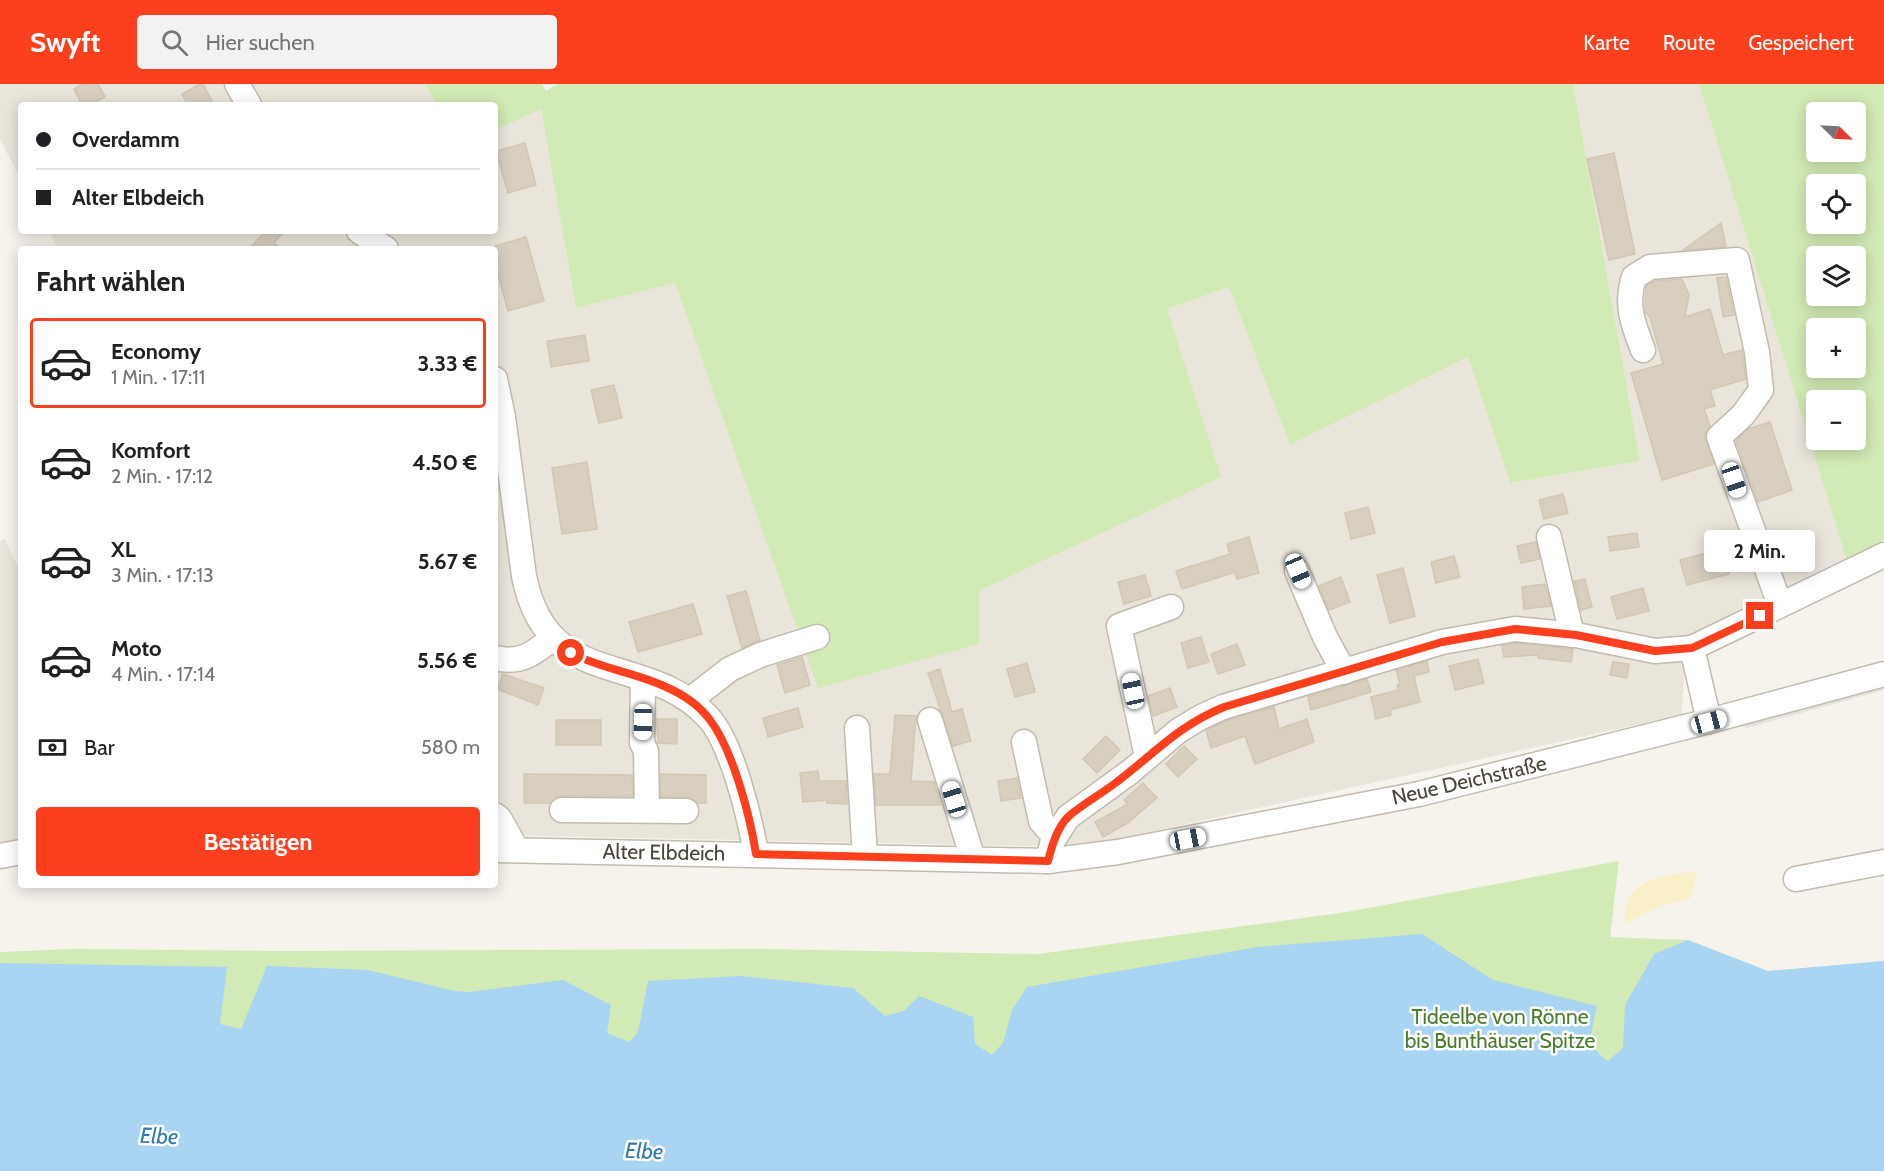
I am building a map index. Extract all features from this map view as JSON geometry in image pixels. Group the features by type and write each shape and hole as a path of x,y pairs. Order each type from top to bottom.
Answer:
{"street":[{"path":"237,84 247,102"},
{"path":"360,238 379,246"},
{"path":"1643,350 1630,316 1629,294 1634,277 1650,267 1737,260 1757,352 1761,390 1743,415 1719,437 1780,605"},
{"path":"498,394 526,587 538,618 553,638 571,653 585,660 665,686 690,700 710,719 725,746 752,829 756,854"},
{"path":"1549,537 1572,635"},
{"path":"1048,861 1055,837 1068,816 1099,796 1178,731 1224,707 1442,642 1515,629 1572,635 1655,651 1692,648 1884,555"},
{"path":"1298,571 1325,637 1344,672"},
{"path":"1147,757 1119,626 1171,607"},
{"path":"690,700 730,669 760,655 817,637"},
{"path":"498,659 509,661 524,658 553,638"},
{"path":"1692,648 1709,722"},
{"name":"Neue Deichstraße","path":"1048,861 1118,852 1419,794 1709,722 1884,674"},
{"path":"643,678 642,743 646,751 647,810"},
{"path":"930,720 973,859"},
{"path":"857,728 865,856"},
{"path":"1024,742 1041,821 1055,837"},
{"path":"562,810 686,811"},
{"path":"498,817 506,850"},
{"name":"Alter Elbdeich","path":"506,850 1048,861"},
{"path":"0,856 18,853"},
{"path":"1796,879 1884,862"}],"shaded area":[{"path":"0,84 425,84 435,102 18,102 18,173 0,140"},
{"path":"1573,84 1699,84 1806,429 1806,450 1813,450 1846,558 1688,635 1681,715 1104,842 1031,846 498,835 498,246 56,246 50,234 498,234 498,129 541,108 576,308 675,283 818,687 979,591 1220,477 1167,309 1229,287 1290,445 1468,357 1510,483 1640,461"},
{"path":"5,539 18,567 18,846 0,849 0,541"},
{"path":"1884,682 1884,690 1747,728 1735,723"}],"green space":[{"path":"425,84 542,84 546,91 558,84 1573,84 1640,461 1510,483 1468,357 1290,445 1229,287 1167,309 1221,477 979,591 979,644 818,688 675,283 576,308 541,109 498,129 498,102 435,102"},
{"path":"1699,84 1884,84 1884,540 1846,558 1813,450 1866,450 1866,390 1806,390 1806,429"},
{"name":"Tideelbe von Rönne bis Bunthäuser Spitze","path":"1619,861 1610,937 1688,940 1768,971 1884,961 1884,1171 0,1171 0,952 73,949 285,951 761,949 1038,954 1347,912"}],"sand":[{"path":"1698,871 1690,899 1663,905 1624,924 1628,900 1640,886 1659,878"}],"water":[{"name":"Tideelbe von Rönne bis Bunthäuser Spitze","path":"1422,934 1493,980 1597,1006 1592,1030 1593,1043 1600,1055 1608,1061 1623,1048 1625,1005 1654,954 1688,940 1768,971 1884,961 1884,1171 0,1171 0,963 227,967 220,1024 241,1029 267,966 368,970 454,991 469,992 563,980 611,1005 607,1033 629,1042 638,1032 648,981 740,976 853,988 885,1016 904,1011 919,996 973,1017 975,1044 992,1055 1003,1043 1012,1010 1027,987 1258,947"}],"building":[{"path":"82,84 98,84 105,97 96,102 80,102 74,89"},
{"path":"203,84 212,102 186,102 182,94"},
{"path":"525,143 536,185 508,193 498,150"},
{"path":"1614,153 1635,254 1609,260 1587,159"},
{"path":"1721,223 1726,247 1683,250"},
{"path":"263,234 282,234 274,243 278,246 252,246"},
{"path":"526,237 544,301 508,311 498,274 498,246 495,246"},
{"path":"1726,277 1734,315 1723,317 1717,278"},
{"path":"1682,279 1689,295 1685,317 1710,309 1723,355 1742,350 1746,379 1710,390 1715,406 1704,409 1710,426 1705,434 1714,464 1662,480 1631,373 1663,364 1650,317 1645,312 1646,286 1655,281"},
{"path":"585,335 589,361 551,367 547,341"},
{"path":"614,385 622,418 599,423 591,390"},
{"path":"1770,422 1792,490 1758,502 1736,441 1748,429"},
{"path":"587,462 597,529 562,534 552,468"},
{"path":"1563,494 1568,513 1544,519 1539,500"},
{"path":"1368,507 1375,533 1351,539 1345,513"},
{"path":"1795,531 1800,544 1787,548 1783,535"},
{"path":"1637,533 1639,547 1610,551 1608,537"},
{"path":"1249,537 1259,573 1237,579 1235,572 1182,589 1176,571 1230,554 1227,544"},
{"path":"1536,542 1540,559 1521,563 1517,546"},
{"path":"1722,549 1729,574 1687,585 1680,560"},
{"path":"1454,556 1460,577 1436,583 1431,562"},
{"path":"1403,568 1415,616 1390,623 1377,575"},
{"path":"1145,575 1151,596 1124,604 1118,582"},
{"path":"1341,577 1350,602 1329,610 1319,586"},
{"path":"1585,579 1592,607 1581,610 1574,581"},
{"path":"1545,584 1551,606 1524,609 1522,587"},
{"path":"1643,588 1649,611 1617,619 1611,597"},
{"path":"746,591 760,640 742,648 727,596"},
{"path":"693,604 702,634 638,652 629,622"},
{"path":"1201,637 1209,662 1188,668 1181,643"},
{"path":"1516,643 1573,649 1571,662 1538,658 1538,655 1504,657 1502,646"},
{"path":"1237,644 1245,665 1218,674 1211,654"},
{"path":"802,657 810,685 785,693 777,665"},
{"path":"1478,659 1484,683 1455,690 1449,666"},
{"path":"1427,661 1429,672 1414,676 1420,702 1390,710 1391,715 1376,719 1371,697 1398,690 1397,685 1400,684 1396,670"},
{"path":"1613,662 1629,664 1627,678 1610,675"},
{"path":"1027,663 1035,692 1015,697 1007,669"},
{"path":"940,669 952,712 962,709 971,741 953,746 928,673"},
{"path":"503,674 544,688 538,705 498,689"},
{"path":"1367,679 1371,692 1311,710 1308,697"},
{"path":"1170,688 1177,707 1153,716 1148,696"},
{"path":"1274,707 1279,729 1307,719 1314,742 1255,764 1245,736 1211,748 1206,730 1228,720"},
{"path":"798,708 803,727 768,737 763,718"},
{"path":"895,715 916,716 911,781 934,782 941,805 876,805 874,774 890,774"},
{"path":"657,719 677,719 677,744 658,743"},
{"path":"556,720 601,720 601,745 556,745"},
{"path":"1106,736 1120,750 1097,773 1083,759"},
{"path":"1184,746 1197,759 1178,777 1166,764"},
{"path":"818,771 819,781 846,781 847,804 827,803 827,800 803,802 800,773"},
{"path":"524,774 632,775 633,796 562,796 550,803 524,803"},
{"path":"661,774 706,775 706,803 697,803 687,797 661,797"},
{"path":"1017,778 1021,798 1001,801 998,781"},
{"path":"1143,783 1157,798 1128,823 1103,837 1095,822 1128,804 1124,800"}],"route":[{"path":"571,653 599,666 665,686 690,700 710,719 725,746 752,829 756,854 1048,861 1053,840 1068,816 1099,796 1178,731 1224,707 1442,642 1515,629 1576,635 1655,651 1692,648 1760,616"}],"water label":[{"name":"Elbe","path":"159,1136"},
{"name":"Elbe","path":"644,1151"}]}
